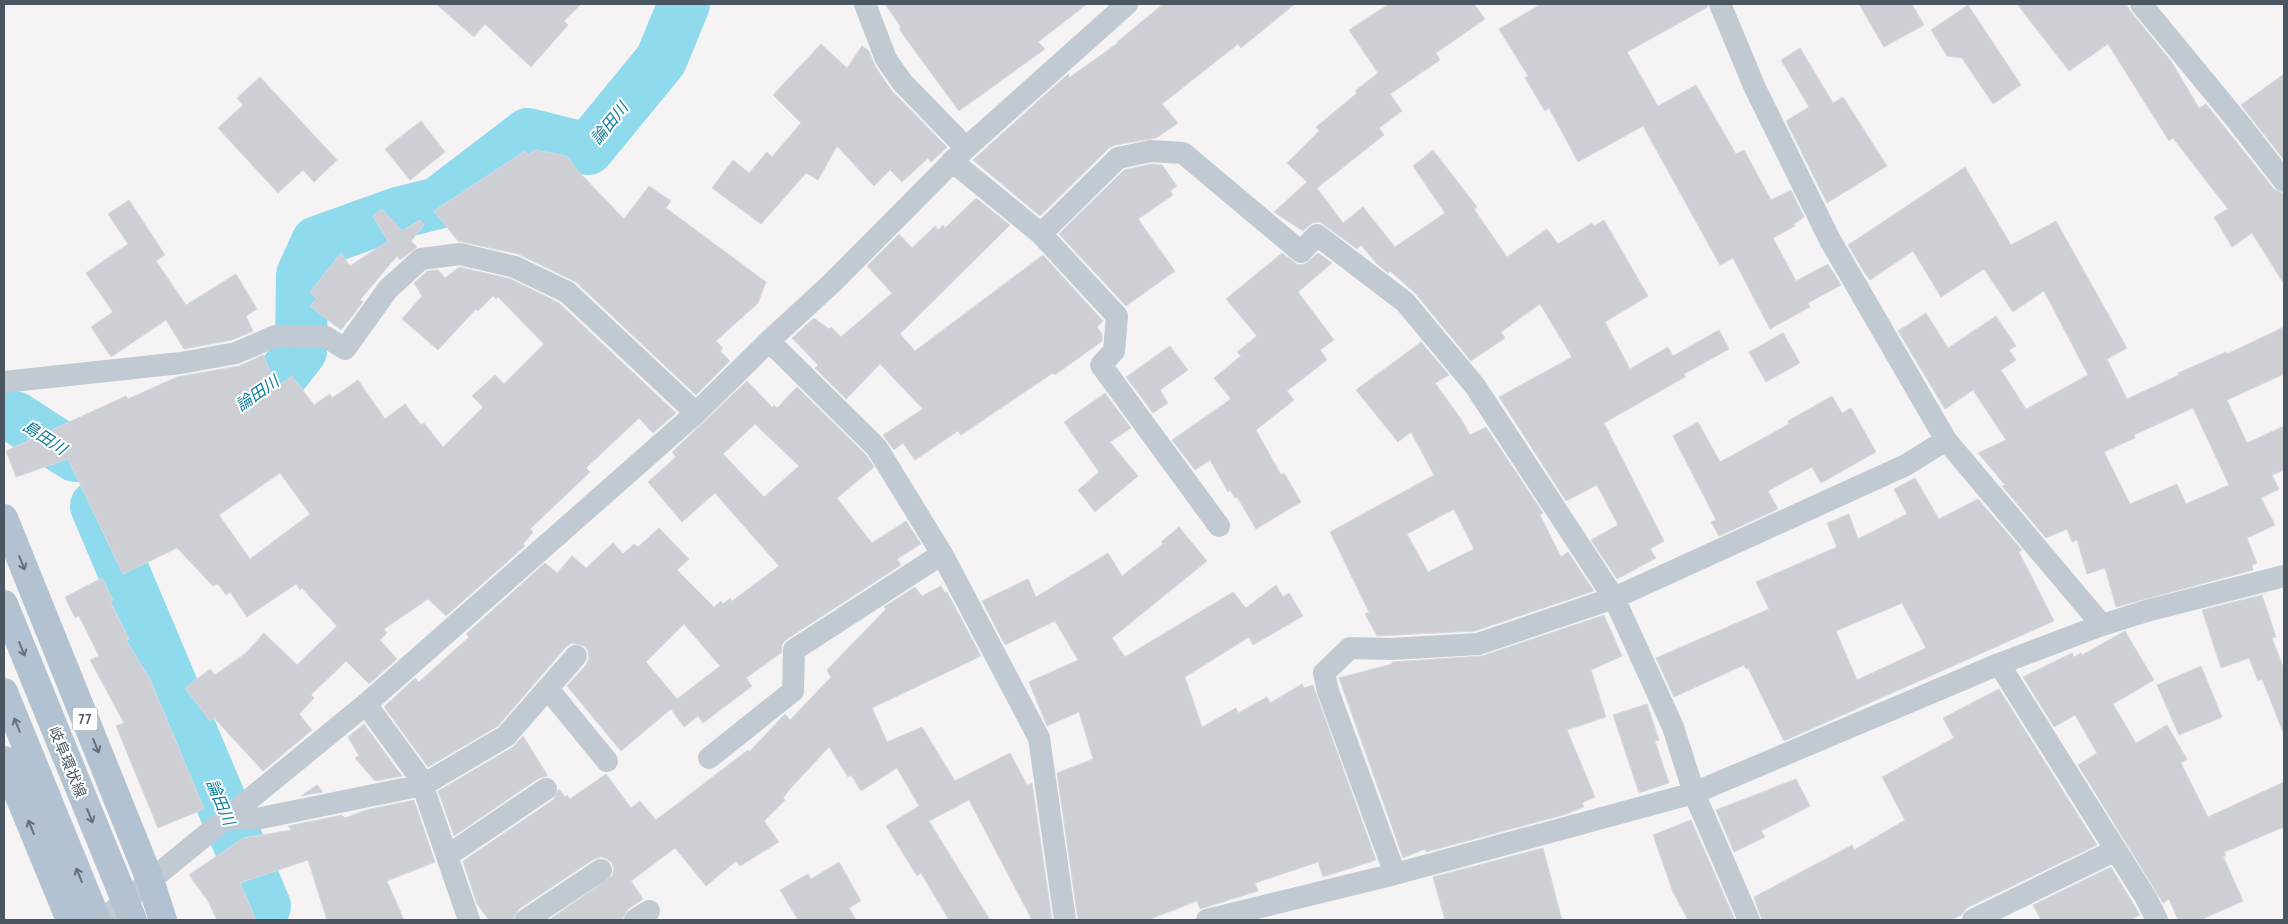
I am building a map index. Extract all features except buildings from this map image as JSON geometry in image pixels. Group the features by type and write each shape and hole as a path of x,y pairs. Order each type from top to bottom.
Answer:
{"main road":[{"name":"77","path":"4,518 150,880 163,920"},
{"name":"岐阜環状線","path":"4,604 133,920"},
{"path":"4,692 97,920"},
{"path":"4,760 70,920"}],"street":[{"path":"865,4 886,59 959,155 1040,234 1117,316 1114,351 1101,365 1219,526"},
{"path":"102,920 366,704 696,413 769,341 832,283 959,155 1127,4"},
{"path":"1720,4 1755,88 1830,240 1946,440 2102,625"},
{"path":"2141,4 2239,123 2284,182"},
{"path":"1040,234 1112,161 1118,158 1151,152 1183,153 1301,252 1317,235 1405,302 1474,386 1614,598 1673,727 1694,793 1749,920"},
{"path":"4,382 181,363 236,353 275,336 326,337 345,349 388,289 421,259 460,254 515,267 567,292 696,413"},
{"path":"769,341 877,448 942,554 1039,738 1065,920"},
{"path":"1395,874 1328,691 1324,674 1350,648 1391,649 1478,644 1614,598 1906,465 1946,440"},
{"path":"709,758 793,691 794,650 942,554"},
{"path":"1208,920 1395,874 1694,793 1999,664 2102,625 2150,610 2284,576"},
{"path":"235,812 238,820 256,819 422,785 506,736 576,656"},
{"path":"1999,664 2116,850 2156,920"},
{"path":"548,689 608,761"},
{"path":"366,704 420,778 469,920"},
{"path":"447,856 546,789"},
{"path":"1973,920 2116,850"},
{"path":"526,920 600,870"},
{"path":"150,880 174,920"}],"waterway":[{"name":"論田川","path":"211,417 238,409 276,383 301,351 302,275 317,242 398,213 438,203 528,134 588,149 661,60 684,4"},
{"name":"島田川","path":"15,417 75,456"},
{"name":"論田川","path":"96,506 265,906"}]}
